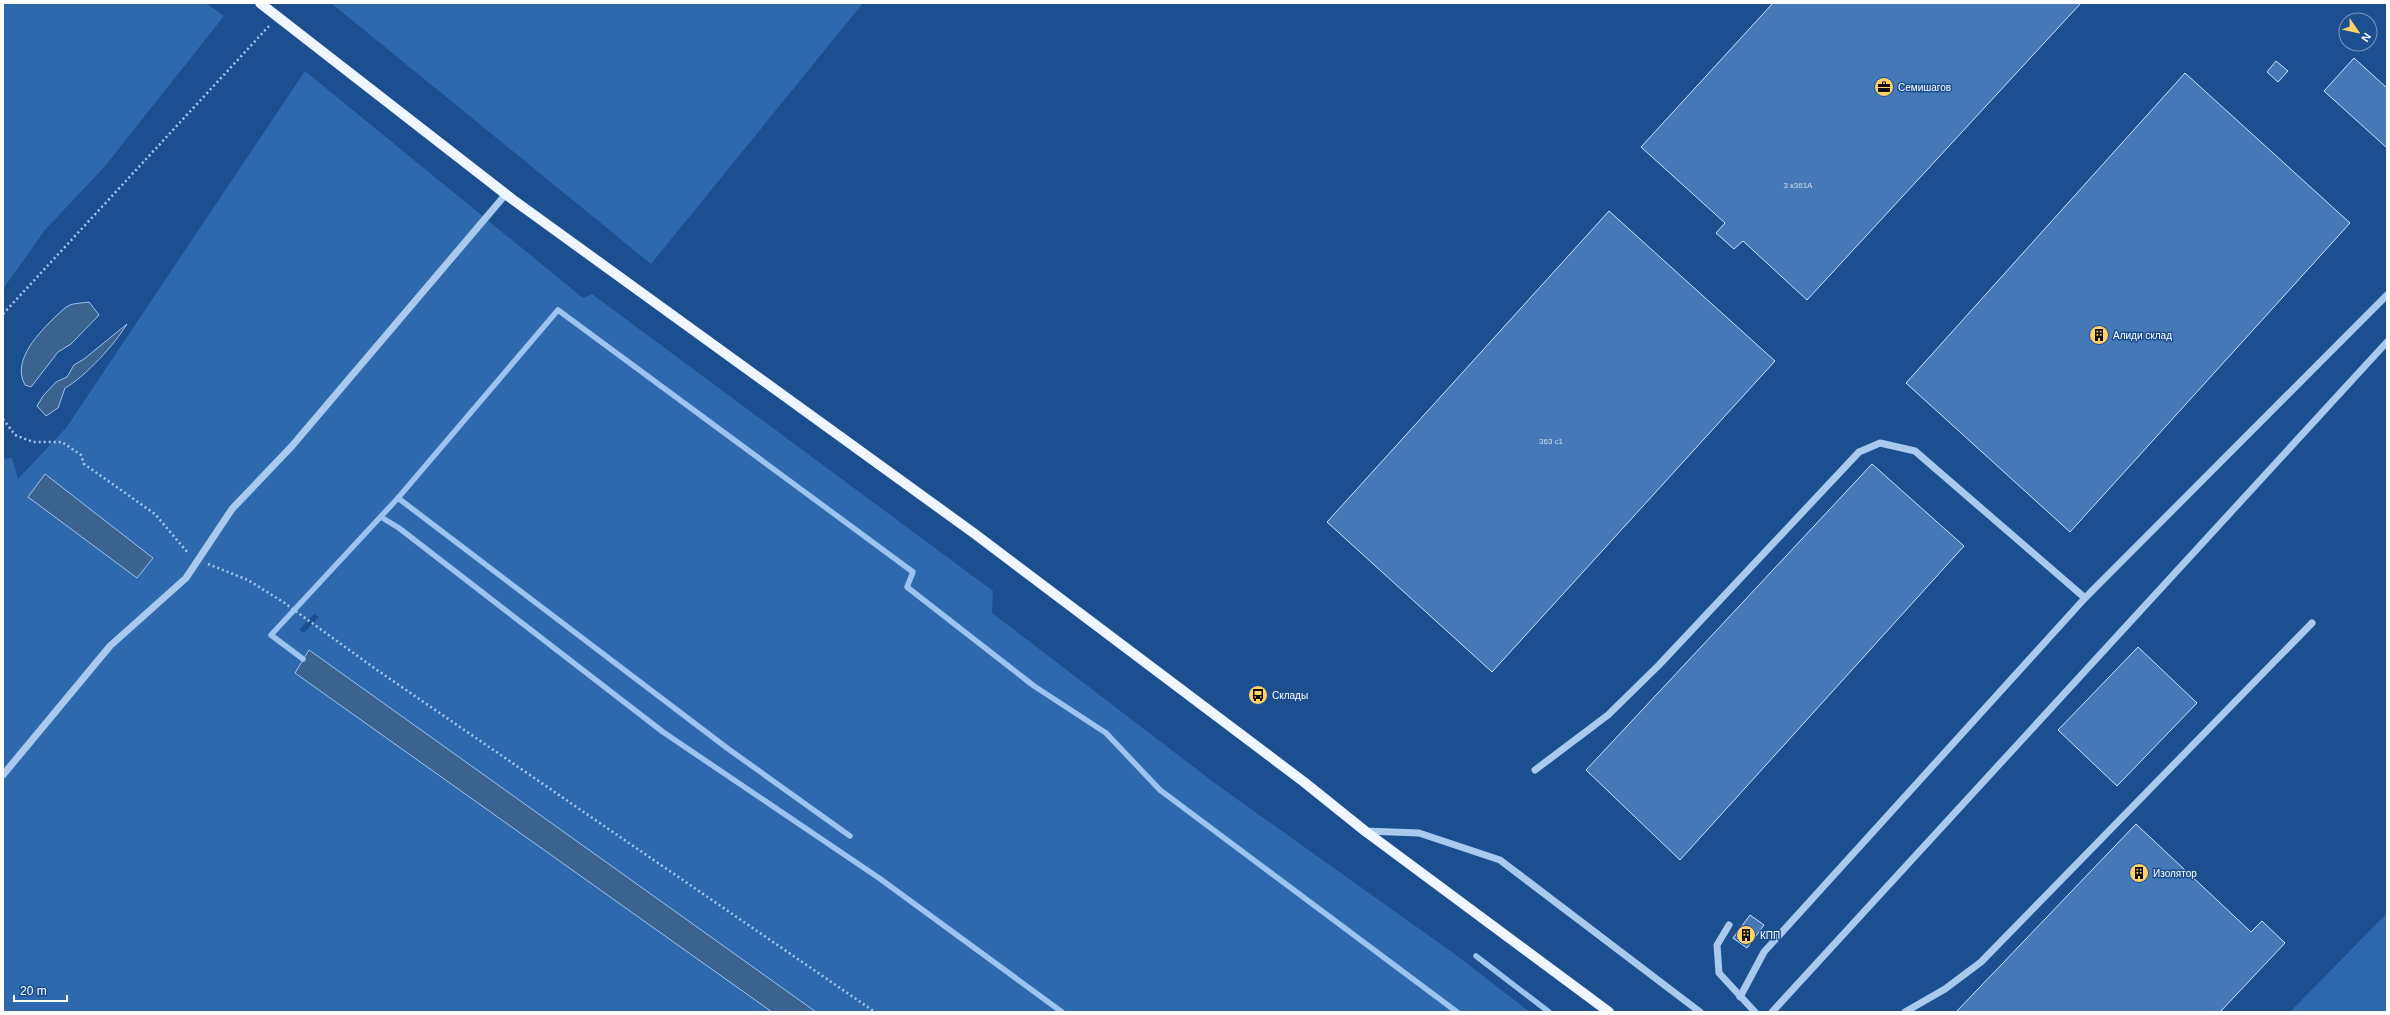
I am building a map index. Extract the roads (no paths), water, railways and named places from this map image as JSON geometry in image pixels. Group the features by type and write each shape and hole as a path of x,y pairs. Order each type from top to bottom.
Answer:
{"main road":[{"path":"260,3 506,194 975,534 1304,782 1365,831 1609,1012"}],"lane":[{"path":"3,775 110,646 186,578 232,509 292,446 506,194"},
{"path":"1740,996 1764,952 2085,598 2387,295"},
{"path":"1772,1012 2387,342"},
{"path":"1535,770 1608,716 1659,665 1859,452 1880,443 1915,451 2085,598"},
{"path":"1905,1012 1945,989 1981,962 2312,623"},
{"path":"1365,831 1419,833 1500,860 1700,1012"},
{"path":"1729,925 1717,945 1719,973 1755,1012"}],"waterway":[{"path":"303,659 271,635 398,498 558,310 913,572 907,587 1034,686 1106,733 1160,790 1457,1012"},
{"path":"398,498 727,748 850,836"},
{"path":"381,517 399,528 663,732 879,878 1062,1012"},
{"path":"1476,956 1549,1012"}],"place":[{"name":"Семишагов","path":"1884,87"},
{"name":"Алиди склад","path":"2099,335"},
{"name":"Склады","path":"1258,695"},
{"name":"Изолятор","path":"2139,873"},
{"name":"КПП","path":"1746,935"}]}
